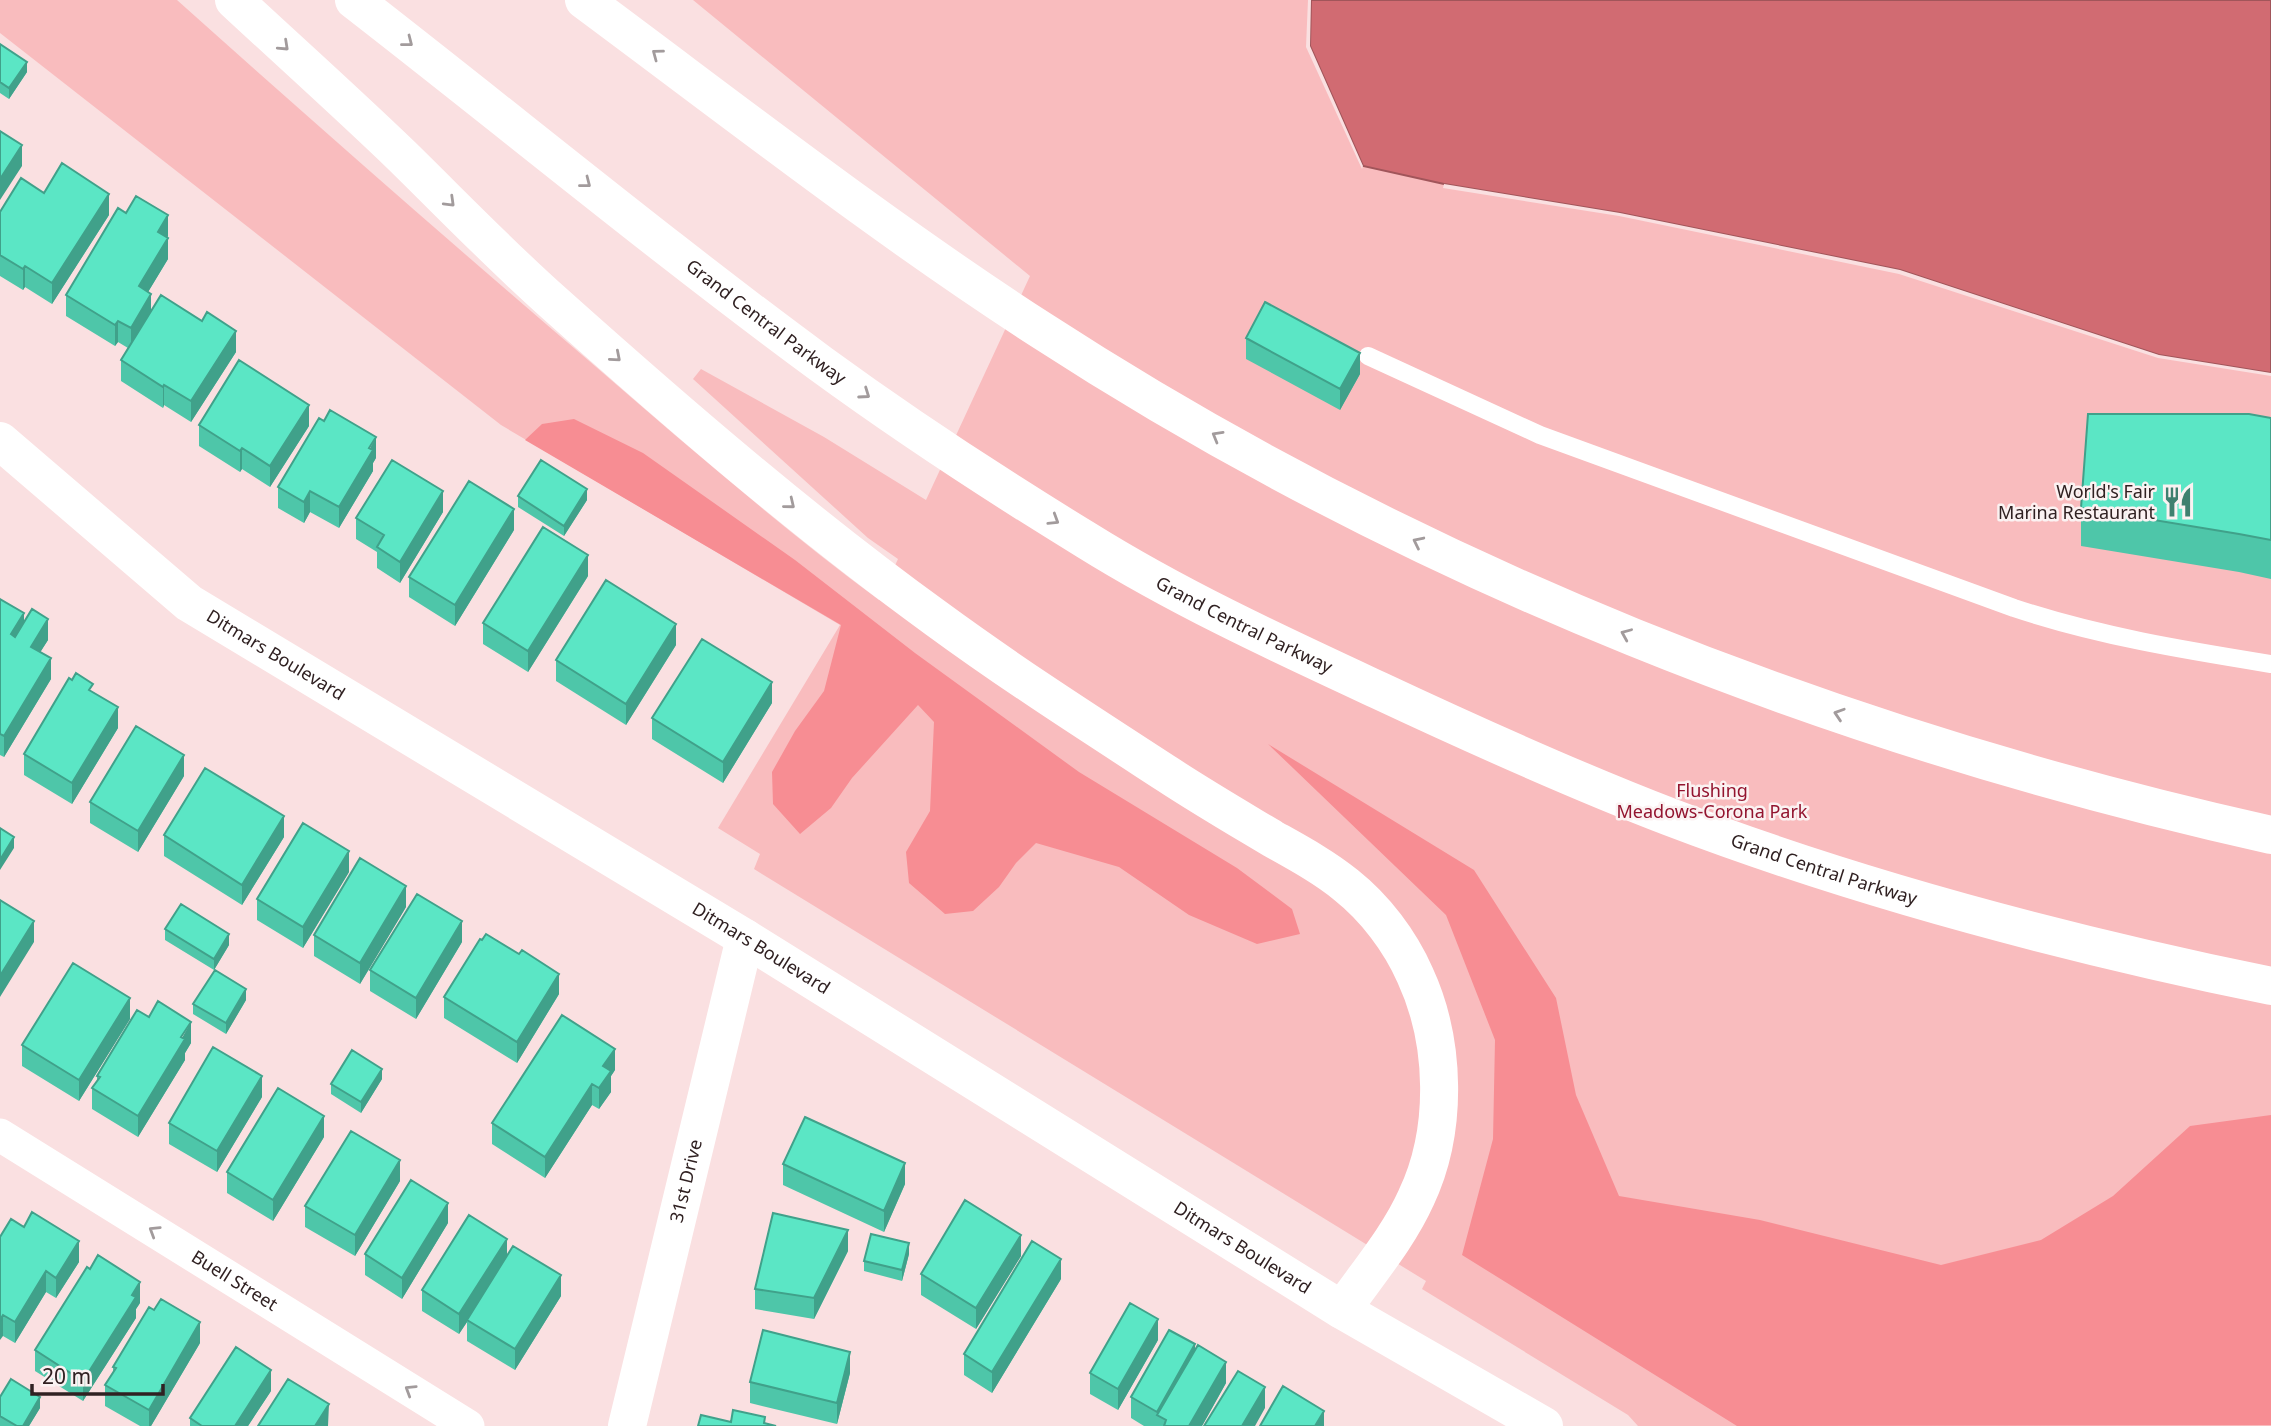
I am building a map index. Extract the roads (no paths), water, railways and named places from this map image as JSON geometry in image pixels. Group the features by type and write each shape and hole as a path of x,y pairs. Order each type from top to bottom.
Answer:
{"main road":[{"path":"234,0 372,128 549,299 686,419 813,522 936,619 1053,700 1202,797 1349,886 1396,939 1416,976 1429,1011 1439,1083 1437,1124 1429,1165 1416,1199 1342,1310"},
{"name":"Grand Central Parkway","path":"354,0 684,261 824,366 957,458 1091,544 1234,622 1449,724 1672,818 1830,872 1991,920 2271,986"},
{"path":"584,0 972,284 1107,372 1245,453 1315,490 1459,561 1642,641 1752,683 1904,735 2119,799 2271,835"},
{"name":"Ditmars Boulevard","path":"0,441 190,603 745,938 1342,1310 1544,1426"},
{"path":"1904,735 2120,789 2271,819"},
{"name":"31st Drive","path":"627,1426 745,938"}],"street":[{"name":"Buell Street","path":"0,1135 468,1426"}],"lane":[{"path":"1368,356 1541,435 2061,624 2130,640 2271,664"}],"place":[{"name":"World's Fair Marina Restaurant","path":"2178,502"}],"park label":[{"name":"Flushing Meadows-Corona Park","path":"1712,801"}]}
